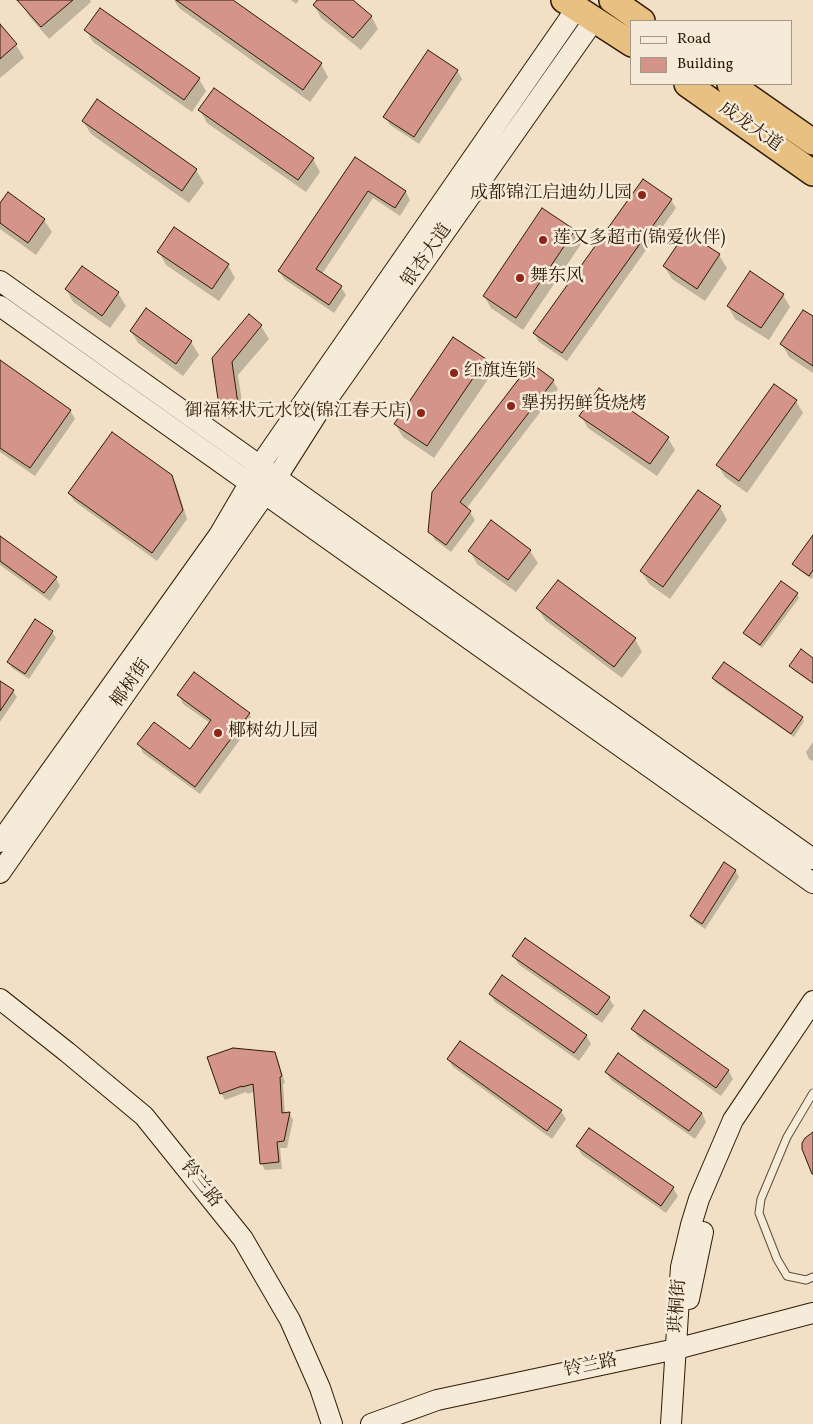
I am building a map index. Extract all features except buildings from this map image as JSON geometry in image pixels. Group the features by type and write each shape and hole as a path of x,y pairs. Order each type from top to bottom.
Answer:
{"highway":[{"path":"612,0 641,20"},
{"path":"578,9 630,43"},
{"name":"成龙大道","path":"688,85 813,173"},
{"name":"成龙大道","path":"731,85 813,142"}],"street":[{"name":"银杏大道","path":"257,488 260,465 578,9"},
{"name":"银杏大道","path":"257,488 277,477 578,9"},
{"path":"0,281 813,859"},
{"path":"0,306 813,883"},
{"name":"椰树街","path":"0,842 219,534 257,488"},
{"name":"椰树街","path":"0,873 257,488"},
{"name":"铃兰路","path":"0,999 144,1116 243,1239 290,1320 320,1388 332,1424"},
{"name":"珙桐街","path":"676,1349 681,1267 699,1199 733,1120 813,1001"},
{"name":"珙桐街","path":"676,1349 692,1287 704,1225 720,1180 746,1125 813,1026"},
{"name":"铃兰路","path":"371,1424 437,1400 676,1349 813,1313"},
{"path":"671,1424 676,1349"}],"lane":[{"path":"813,1093 786,1137 761,1199 759,1213 777,1259 787,1276 806,1280 813,1277"}],"place":[{"name":"成都锦江启迪幼儿园","path":"642,195"},
{"name":"莲又多超市(锦爱伙伴)","path":"543,240"},
{"name":"舞东风","path":"520,278"},
{"name":"红旗连锁","path":"454,373"},
{"name":"犟拐拐鲜货烧烤","path":"511,406"},
{"name":"御福箖状元水饺(锦江春天店)","path":"421,413"},
{"name":"椰树幼儿园","path":"218,733"}]}
